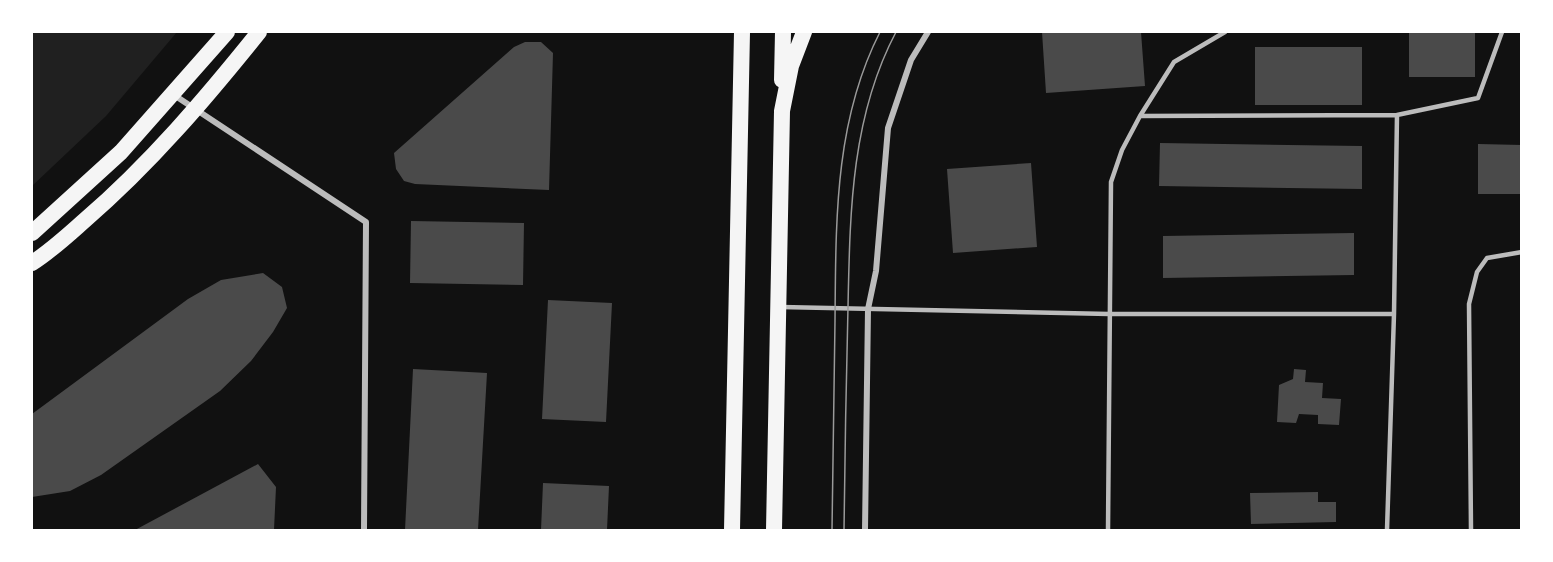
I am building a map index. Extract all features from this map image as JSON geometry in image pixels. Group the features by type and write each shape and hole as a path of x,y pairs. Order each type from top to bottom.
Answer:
{"highway":[{"path":"32,233 90,183 174,94 227,32"},
{"path":"32,263 107,201 195,109 259,32"},
{"path":"774,531 783,32"},
{"path":"782,111 791,66 804,32"},
{"path":"732,531 741,33"}],"street":[{"path":"865,531 868,309 876,271 888,128 911,60 928,32"},
{"path":"174,94 366,222 364,531"}],"lane":[{"path":"1108,531 1108,314 1111,182 1122,150 1140,116 1174,62 1225,32"},
{"path":"1140,116 1397,115 1478,98 1502,32"},
{"path":"1387,531 1397,115"},
{"path":"1472,531 1469,304 1477,272 1487,258 1521,252"},
{"path":"778,307 1108,314 1394,314"}],"shaded area":[{"path":"32,32 177,32 106,116 32,186"}],"building":[{"path":"1042,32 1141,32 1145,86 1046,93"},
{"path":"1409,32 1475,32 1475,77 1409,77"},
{"path":"525,42 541,42 553,53 549,190 415,184 404,181 396,169 394,153 514,47"},
{"path":"1255,47 1362,47 1362,105 1255,105"},
{"path":"1160,143 1362,146 1362,189 1159,186"},
{"path":"1478,144 1522,145 1522,194 1478,194"},
{"path":"1031,163 1037,247 953,253 947,169"},
{"path":"411,221 524,223 523,285 410,283"},
{"path":"1354,233 1354,275 1163,278 1163,236"},
{"path":"263,273 282,287 287,308 273,332 251,361 220,391 101,475 70,491 32,497 32,414 188,299 221,280"},
{"path":"548,300 612,303 606,422 542,419"},
{"path":"413,369 487,373 478,530 405,530"},
{"path":"1294,369 1306,370 1305,382 1323,383 1322,398 1341,399 1339,425 1318,424 1318,415 1299,414 1296,423 1277,422 1279,385 1293,379"},
{"path":"258,464 276,487 274,530 135,530"},
{"path":"543,483 609,486 607,530 541,530"},
{"path":"1318,492 1318,502 1336,502 1336,522 1251,524 1250,493"}],"tram line":[{"path":"832,530 836,247 841,173 854,101 865,66 880,32"},
{"path":"844,530 852,201 862,131 870,97 881,64 896,32"}]}
